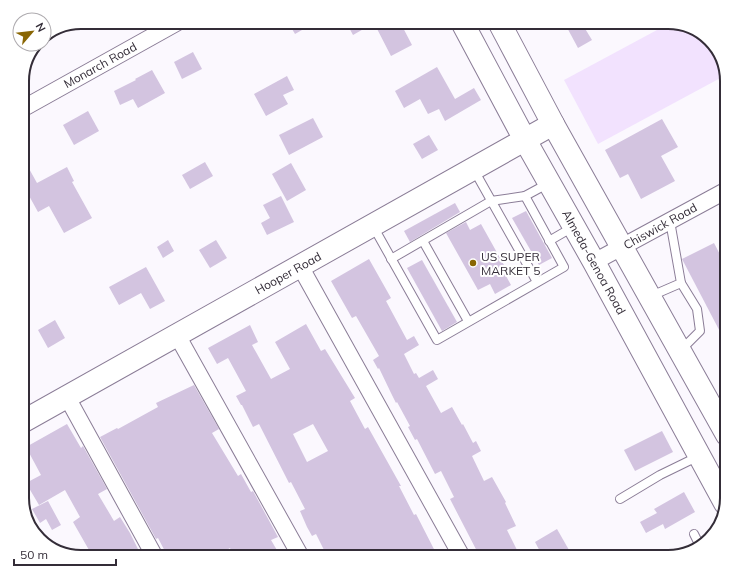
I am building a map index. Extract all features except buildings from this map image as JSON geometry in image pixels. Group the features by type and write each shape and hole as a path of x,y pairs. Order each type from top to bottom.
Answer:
{"main road":[{"name":"Almeda-Genoa Road","path":"466,29 525,140 594,262 720,494"},
{"path":"503,29 553,124 720,422"},
{"name":"Hooper Road","path":"29,418 553,124"}],"street":[{"name":"Monarch Road","path":"29,105 165,29"},
{"name":"Chiswick Road","path":"594,262 720,194"},
{"path":"300,266 458,550"},
{"path":"177,335 297,550"},
{"path":"67,397 151,550"}],"lane":[{"path":"473,169 537,282"},
{"path":"391,259 491,201 525,196 549,182"},
{"path":"372,226 436,340 564,267 525,196"},
{"path":"670,221 681,283 697,309 700,331 680,351"},
{"path":"549,240 574,226"},
{"path":"423,241 468,321"},
{"path":"650,297 681,283"},
{"path":"620,499 660,475 699,455"},
{"path":"694,534 697,541"}],"shaded area":[{"path":"659,29 685,32 691,34 705,44 715,58 720,78 598,144 564,80"}],"place":[{"name":"US SUPER MARKET 5","path":"473,263"}]}
